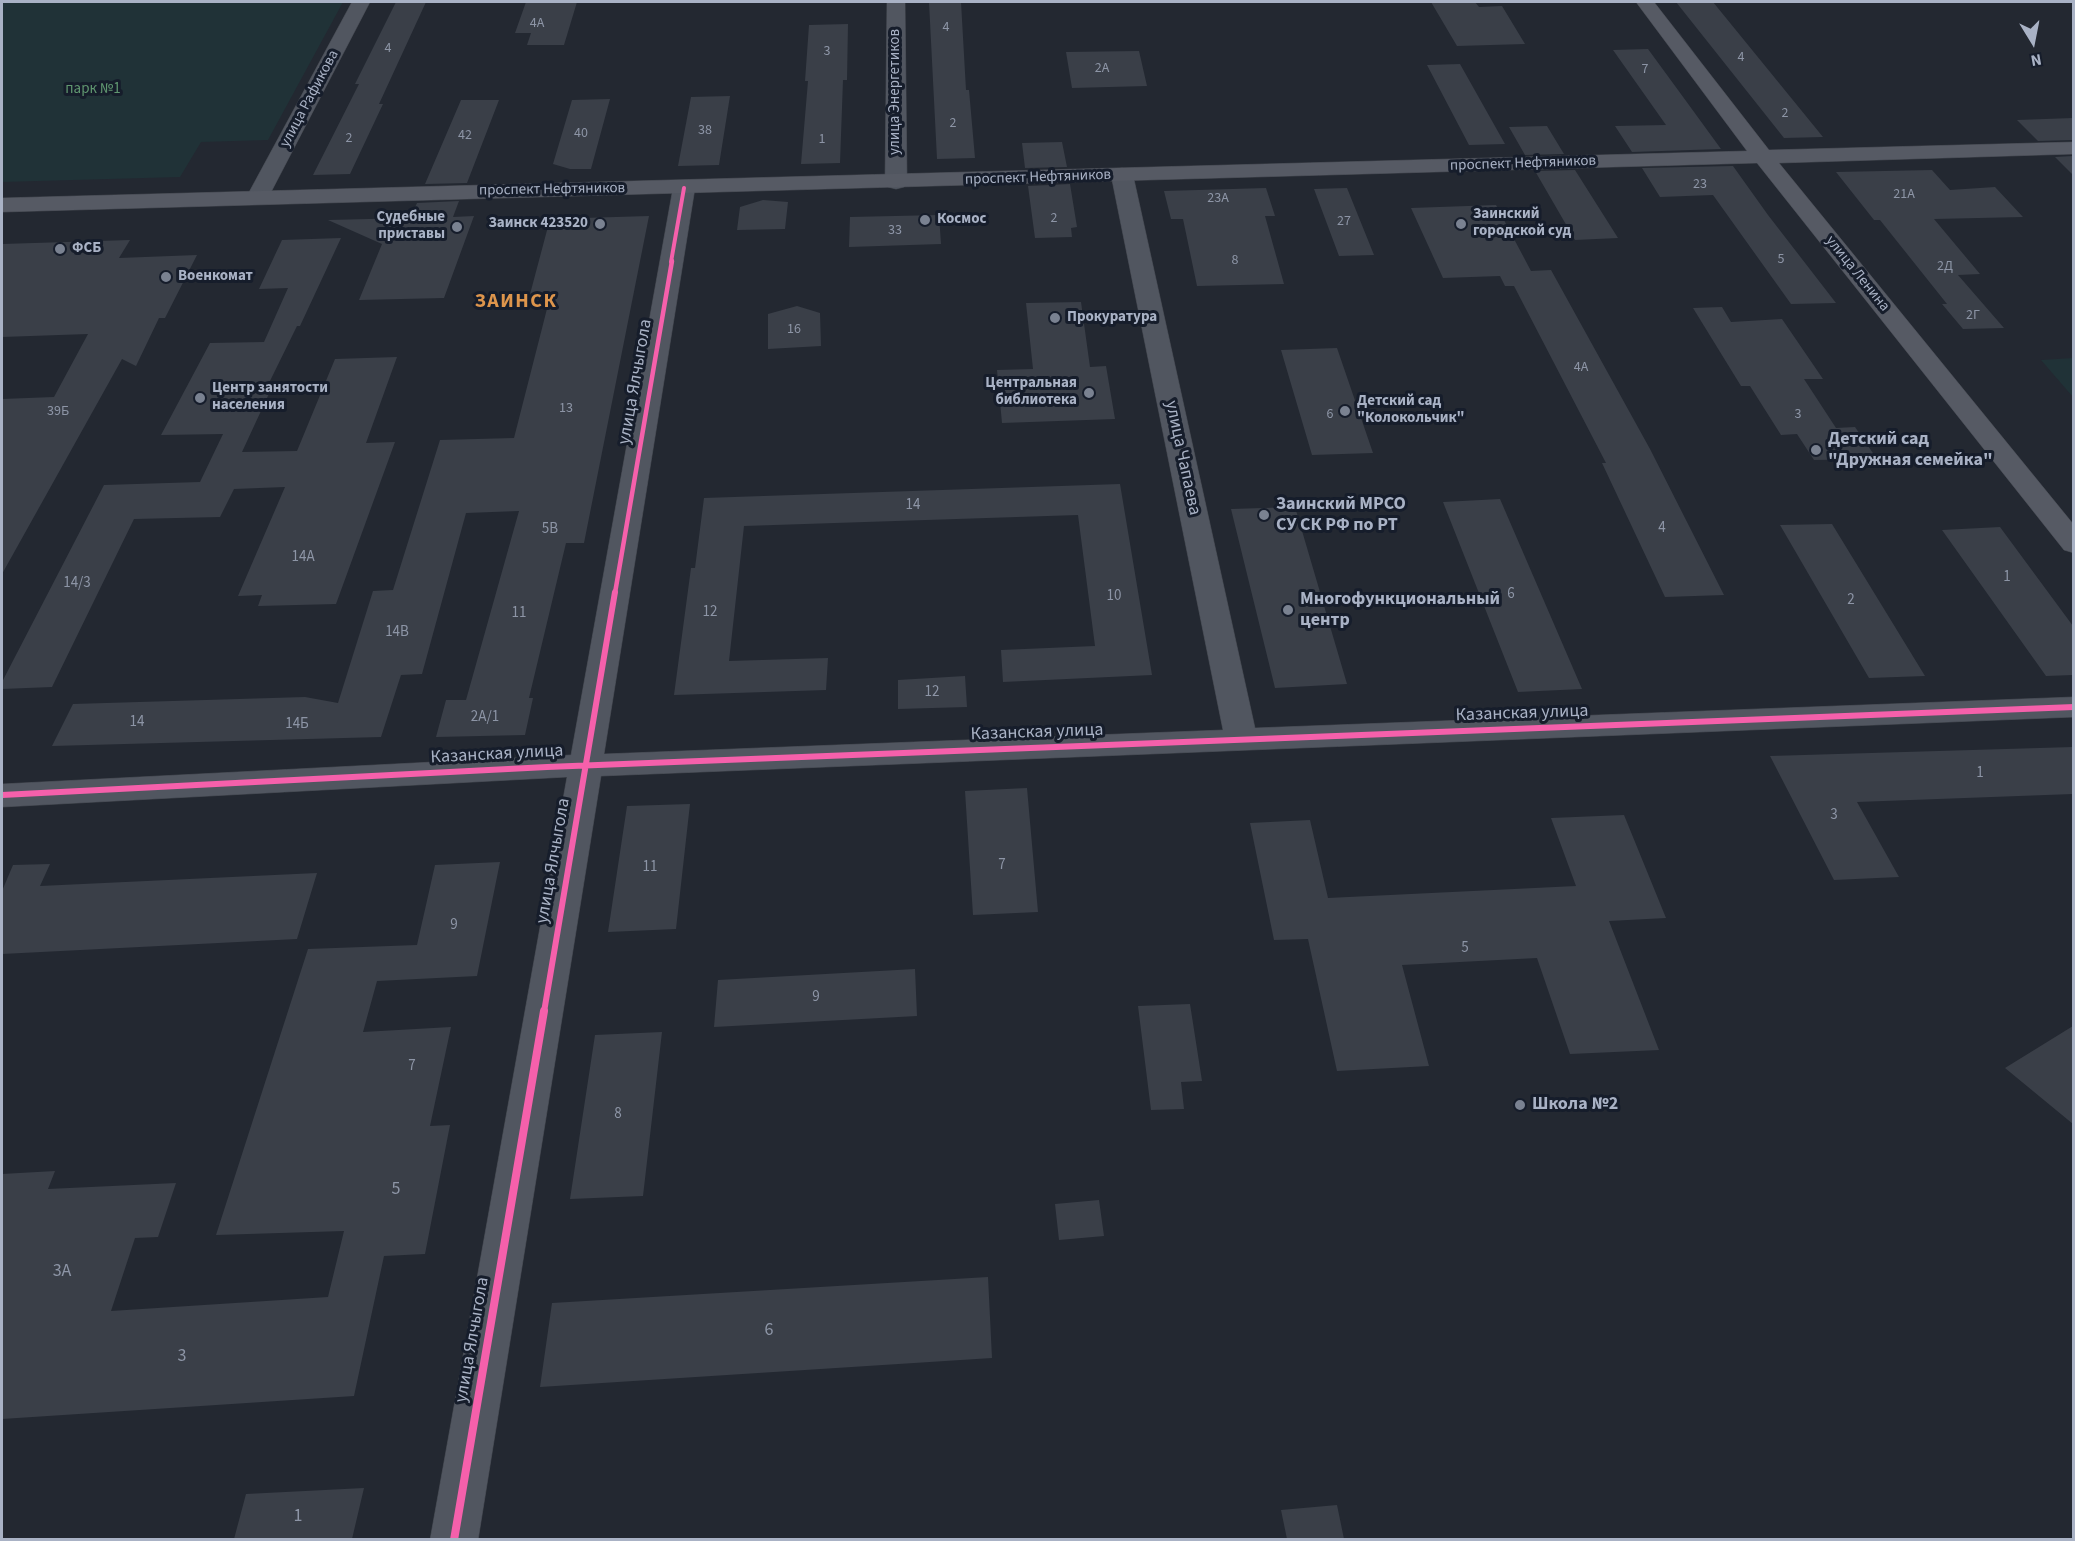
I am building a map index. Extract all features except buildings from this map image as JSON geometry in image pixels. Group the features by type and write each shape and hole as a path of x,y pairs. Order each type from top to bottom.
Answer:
{"main road":[{"name":"улица Ленина","path":"1645,2 1763,157 2073,544"},
{"name":"проспект Нефтяников","path":"2,205 258,196 684,188 2073,148"}],"street":[{"name":"улица Рафикова","path":"258,196 362,2"},
{"name":"улица Энергетиков","path":"896,2 896,182"},
{"name":"улица Чапаева","path":"1122,175 1241,740"},
{"name":"улица Ялчыгола","path":"454,1539 684,188"},
{"name":"Казанская улица","path":"2,795 586,766 2073,707"}],"green space":[{"name":"парк №1","path":"2,2 343,2 268,140 201,142 180,177 2,182"},
{"path":"2074,358 2073,397 2041,360"}],"cycle path":[{"path":"454,1540 684,188"},
{"path":"2,795 547,767 2074,707"}],"place":[{"name":"Космос","path":"925,220"},
{"name":"Заинск 423520","path":"600,224"},
{"name":"Заинский городской суд","path":"1461,224"},
{"name":"Судебные приставы","path":"457,227"},
{"name":"ФСБ","path":"60,249"},
{"name":"Военкомат","path":"166,277"},
{"name":"Прокуратура","path":"1055,318"},
{"name":"Центральная библиотека","path":"1089,393"},
{"name":"Центр занятости населения","path":"200,398"},
{"name":"Детский сад \"Колокольчик\"","path":"1345,411"},
{"name":"Детский сад \"Дружная семейка\"","path":"1816,450"},
{"name":"Заинский МРСО СУ СК РФ по РТ","path":"1264,515"},
{"name":"Многофункциональный центр","path":"1288,610"},
{"name":"Школа №2","path":"1520,1105"}],"district":[{"name":"ЗАИНСК","path":"516,303"}]}
